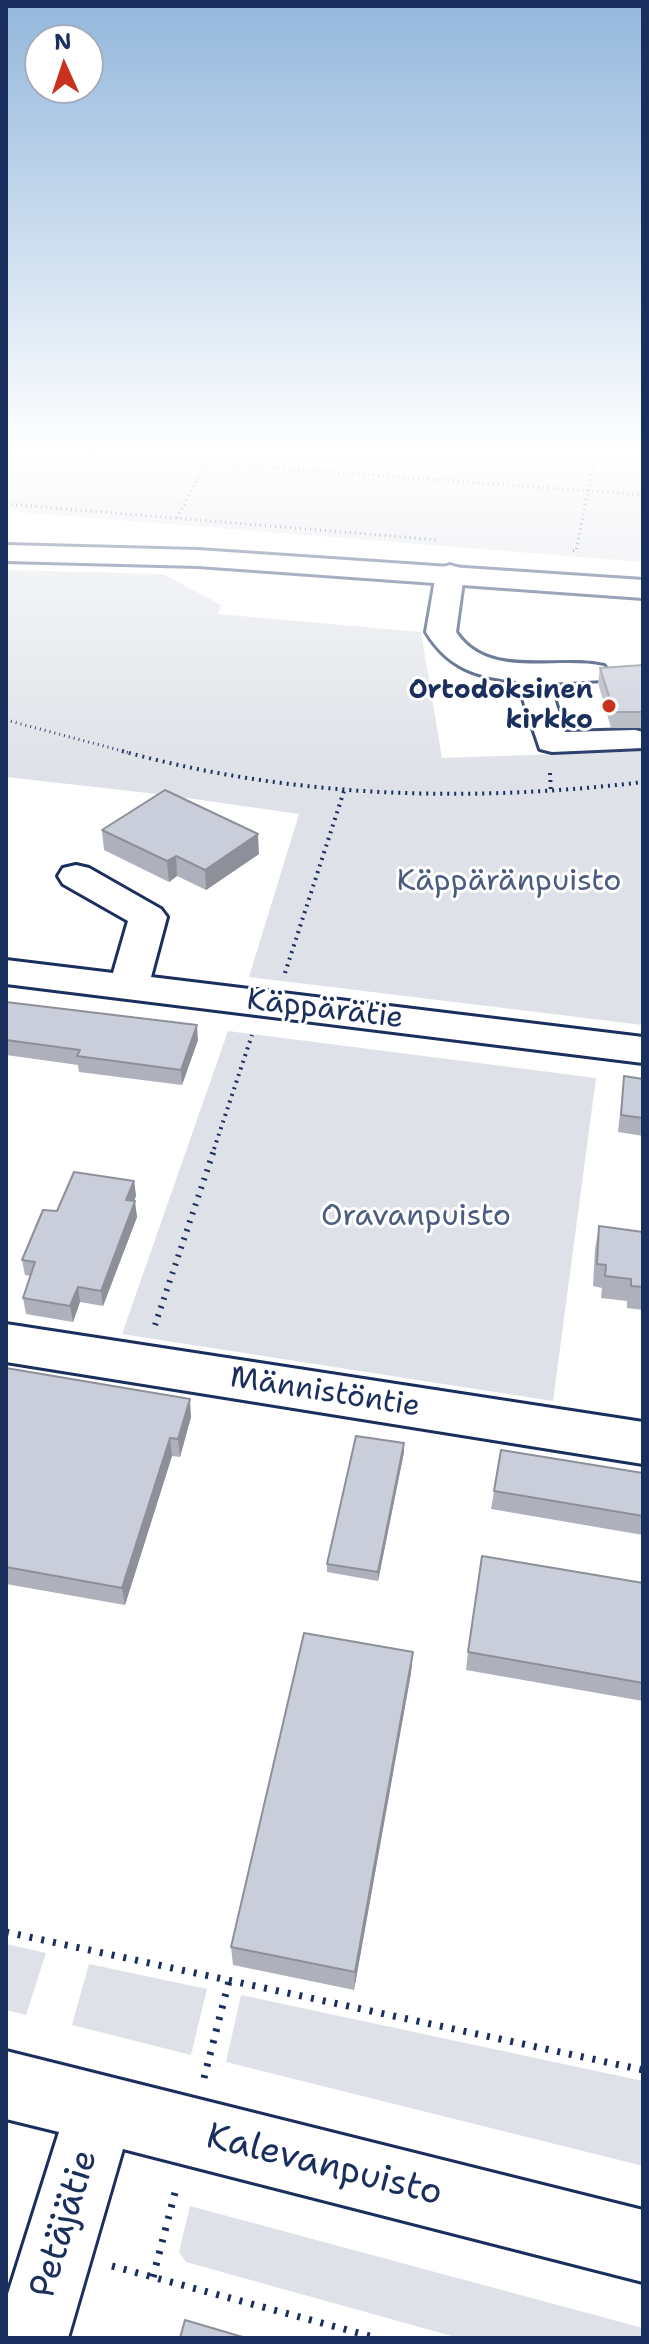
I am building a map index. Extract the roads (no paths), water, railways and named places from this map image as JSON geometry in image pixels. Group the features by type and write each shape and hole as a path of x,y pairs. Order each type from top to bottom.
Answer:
{"street":[{"path":"220,559 643,589"},
{"path":"450,574 441,632 453,652 502,670 531,675 593,673"},
{"path":"531,675 552,742 635,740"},
{"path":"76,876 148,917 129,987"},
{"name":"Käppärätie","path":"6,972 643,1050"},
{"name":"Männistöntie","path":"6,1343 643,1443"},
{"name":"Kalevanpuisto","path":"6,2085 643,2246"},
{"name":"Petäjätie","path":"31,2338 100,2110"}],"place":[{"name":"Ortodoksinen kirkko","path":"609,706"}],"park label":[{"name":"Käppäränpuisto","path":"509,882"},
{"name":"Oravanpuisto","path":"416,1217"}]}
